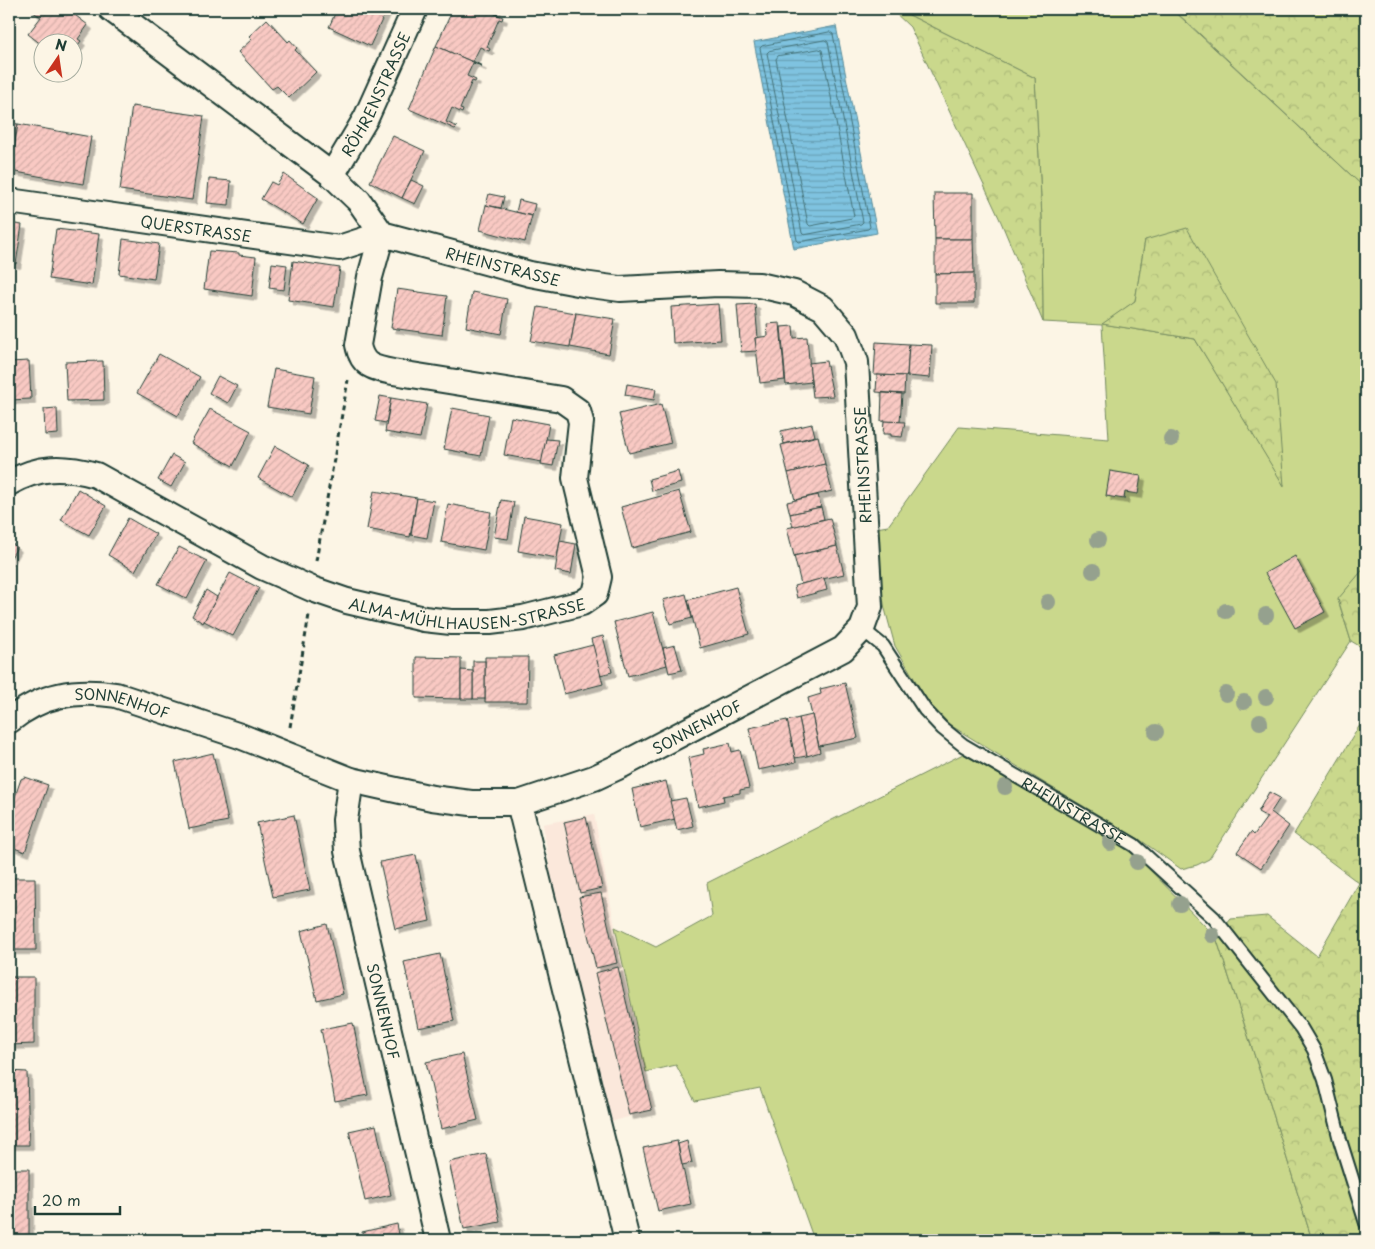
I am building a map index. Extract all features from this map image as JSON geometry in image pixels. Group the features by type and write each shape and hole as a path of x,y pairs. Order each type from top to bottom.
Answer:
{"street":[{"path":"111,9 332,175 359,201 382,234"},
{"name":"RÖHRENSTRASSE","path":"332,175 366,118 415,9"},
{"name":"QUERSTRASSE","path":"9,201 339,248 382,234"},
{"name":"ALMA-MÜHLHAUSEN-STRASSE","path":"9,483 23,475 49,468 79,471 96,476 262,567 312,589 346,600 424,619 468,623 523,618 574,606 589,599 595,594 599,577 575,478 581,422 578,411 562,399 392,372 374,368 364,362 358,345 370,277 382,234"},
{"name":"RHEINSTRASSE","path":"382,234 530,274 583,284 620,289 718,284 759,285 794,292 823,308 846,335 856,362 870,607 862,629"},
{"name":"SONNENHOF","path":"9,721 32,705 62,695 78,692 96,692 116,696 240,736 351,780 432,798 461,802 519,803 594,778 657,748 843,649 862,629"},
{"name":"SONNENHOF","path":"351,780 345,820 347,851 438,1240"},
{"path":"519,803 627,1240"}],"lane":[{"name":"RHEINSTRASSE","path":"862,629 883,646 925,710 942,728 963,745 1134,845 1214,918 1301,1028 1314,1050 1325,1080 1340,1140 1366,1223"}],"path":[{"path":"312,589 348,384"},
{"path":"295,698 308,621"}],"shaded area":[{"path":"594,814 615,927 654,1110 610,1122 555,902 543,824"}],"green space":[{"path":"891,9 897,9 1035,78 1042,219 1043,322 1001,222 910,27"},
{"path":"897,9 1172,9 1366,189 1366,566 1338,600 1351,641 1209,859 1197,865 1181,869 1139,839 950,725 928,702 895,646 885,609 879,576 876,528 888,526 959,427 1109,439 1102,325 1043,322 1042,219 1035,78","holes":["1145,240 1284,485 1195,339 1103,324 1135,301"]},
{"path":"1172,9 1366,9 1366,189 1187,22"},
{"path":"1187,228 1276,384 1284,486 1195,339 1102,324 1135,301 1145,240"},
{"path":"1366,566 1366,650 1351,641 1338,599"},
{"path":"1366,715 1366,1240 1312,1240 1216,937 1231,919 1267,916 1317,956 1359,883 1294,834"},
{"path":"963,754 1092,827 1136,856 1216,937 1312,1240 814,1240 760,1088 695,1101 676,1065 646,1072 615,927 656,947 712,916 707,883"}],"water":[{"path":"836,26 877,233 794,249 754,42"}],"building":[{"path":"35,9 67,9 88,25 82,33 32,32 32,37 28,34 41,17 33,12"},
{"path":"337,9 381,9 386,11 370,46 329,27"},
{"path":"453,9 497,9 495,14 503,17 502,20 499,19 487,47 490,49 489,51 480,47 473,61 482,66 436,46"},
{"path":"267,19 288,42 290,40 297,48 295,50 316,72 289,98 277,86 272,89 238,52 252,39 249,36"},
{"path":"436,46 482,66 473,63 467,76 476,80 475,82 472,81 460,109 463,110 462,113 452,108 446,122 457,127 455,129 409,109"},
{"path":"132,106 204,116 192,200 120,190"},
{"path":"9,123 18,124 14,146 9,145"},
{"path":"18,124 91,137 83,184 10,171"},
{"path":"393,136 425,151 402,198 370,182"},
{"path":"9,145 14,146 10,171 9,170"},
{"path":"284,174 318,198 303,224 261,199 271,182 277,185"},
{"path":"209,179 231,181 229,205 207,203"},
{"path":"411,180 424,186 415,204 402,198"},
{"path":"934,193 973,193 973,239 935,239"},
{"path":"489,194 504,197 501,208 486,205"},
{"path":"519,200 535,204 532,216 516,212"},
{"path":"486,205 532,216 525,242 480,230"},
{"path":"9,223 22,225 16,264 9,263"},
{"path":"56,229 99,234 92,285 49,279"},
{"path":"123,239 159,244 154,279 119,274"},
{"path":"935,239 973,239 974,273 935,274"},
{"path":"209,251 239,253 239,255 256,257 252,296 204,289"},
{"path":"293,261 340,268 334,307 288,300"},
{"path":"272,263 287,265 284,290 269,288"},
{"path":"974,273 974,303 935,303 935,274"},
{"path":"397,289 447,296 442,335 391,328"},
{"path":"472,292 507,299 501,334 466,327"},
{"path":"718,304 721,340 673,343 671,307"},
{"path":"755,304 758,338 755,338 757,351 741,352 737,305"},
{"path":"538,307 576,313 570,347 531,341"},
{"path":"576,313 615,319 609,354 570,347"},
{"path":"780,323 785,380 760,383 755,338 768,336 767,324"},
{"path":"793,326 794,338 807,337 811,382 786,385 781,327"},
{"path":"876,342 909,344 907,376 874,375"},
{"path":"909,344 932,345 930,378 907,376"},
{"path":"159,354 200,377 178,416 137,393"},
{"path":"29,361 31,399 9,400 9,362"},
{"path":"103,361 104,400 67,401 65,362"},
{"path":"826,361 833,396 813,397 809,363"},
{"path":"274,369 315,376 309,414 267,407"},
{"path":"877,375 905,376 904,394 876,392"},
{"path":"218,376 237,386 228,403 209,393"},
{"path":"627,384 656,389 654,400 625,395"},
{"path":"882,393 902,394 900,422 881,421"},
{"path":"380,396 391,398 386,423 375,421"},
{"path":"391,398 427,404 420,438 385,432"},
{"path":"661,404 671,443 629,453 619,414"},
{"path":"57,408 58,434 45,435 44,409"},
{"path":"452,408 489,415 481,456 444,449"},
{"path":"210,409 251,431 233,466 191,443"},
{"path":"511,417 549,424 542,462 504,455"},
{"path":"884,421 905,422 902,437 883,434"},
{"path":"812,424 815,436 784,444 781,431"},
{"path":"818,436 825,464 788,473 781,445"},
{"path":"546,439 558,440 553,466 541,464"},
{"path":"275,446 309,465 292,497 258,478"},
{"path":"172,455 185,462 171,487 158,480"},
{"path":"825,464 832,491 795,500 788,473"},
{"path":"678,471 681,483 652,491 649,479"},
{"path":"1110,471 1141,476 1138,494 1125,492 1124,499 1106,496"},
{"path":"78,489 106,506 89,535 61,520"},
{"path":"374,491 417,498 410,537 367,529"},
{"path":"679,491 691,532 632,548 621,507"},
{"path":"818,495 821,507 790,514 787,502"},
{"path":"417,498 434,501 427,538 411,535"},
{"path":"501,500 514,502 508,539 494,537"},
{"path":"448,504 491,512 484,550 441,542"},
{"path":"821,507 824,519 793,527 790,514"},
{"path":"524,516 563,523 557,558 518,551"},
{"path":"128,518 156,534 135,571 108,555"},
{"path":"830,518 837,546 794,556 787,528"},
{"path":"560,541 576,544 571,574 555,571"},
{"path":"9,542 17,547 9,561"},
{"path":"837,546 844,574 801,584 794,556"},
{"path":"179,547 207,561 187,599 158,584"},
{"path":"1295,556 1325,612 1295,628 1265,573"},
{"path":"230,573 259,588 233,636 204,621"},
{"path":"824,578 827,590 797,598 794,586"},
{"path":"736,587 749,634 700,648 688,600"},
{"path":"206,590 217,597 203,623 192,616"},
{"path":"686,594 692,618 670,624 663,600"},
{"path":"653,612 667,665 628,676 614,622"},
{"path":"603,636 612,672 600,675 591,639"},
{"path":"593,645 603,684 564,694 554,655"},
{"path":"675,645 682,670 669,673 663,648"},
{"path":"416,657 461,658 461,699 416,698"},
{"path":"485,657 528,657 527,702 485,702"},
{"path":"473,661 485,661 485,699 473,699"},
{"path":"461,670 473,671 473,699 461,699"},
{"path":"845,683 858,738 819,746 808,698 821,694 820,689"},
{"path":"812,715 820,752 807,756 799,718"},
{"path":"799,718 807,756 795,758 787,721"},
{"path":"787,720 796,762 758,770 749,728"},
{"path":"730,743 732,752 740,750 749,788 740,790 740,793 723,796 724,801 698,807 688,758 704,754 703,749"},
{"path":"213,753 228,821 189,829 175,762"},
{"path":"25,777 48,785 25,852 9,846 9,814 21,779"},
{"path":"666,781 675,819 640,827 632,789"},
{"path":"1269,792 1280,798 1271,812 1289,826 1261,868 1237,852 1251,832 1254,835 1267,817 1258,812"},
{"path":"686,798 693,826 677,830 670,801"},
{"path":"294,815 310,890 273,897 257,823"},
{"path":"586,817 602,888 580,893 564,822"},
{"path":"416,855 430,921 395,929 380,862"},
{"path":"9,878 35,878 36,950 9,950"},
{"path":"601,893 617,963 596,968 579,897"},
{"path":"327,924 343,994 317,1000 301,931"},
{"path":"440,954 454,1021 418,1028 404,962"},
{"path":"618,967 652,1110 629,1115 595,973"},
{"path":"9,977 34,977 34,1044 9,1045"},
{"path":"353,1023 368,1095 335,1101 321,1029"},
{"path":"462,1054 478,1120 441,1129 426,1062"},
{"path":"9,1071 27,1072 29,1145 9,1145"},
{"path":"376,1125 391,1195 365,1201 349,1131"},
{"path":"677,1141 691,1204 658,1211 643,1148"},
{"path":"687,1141 692,1163 682,1165 678,1144"},
{"path":"486,1154 500,1222 464,1229 449,1162"},
{"path":"9,1169 29,1169 29,1240 9,1240"},
{"path":"397,1224 400,1240 363,1240 362,1232"}]}
